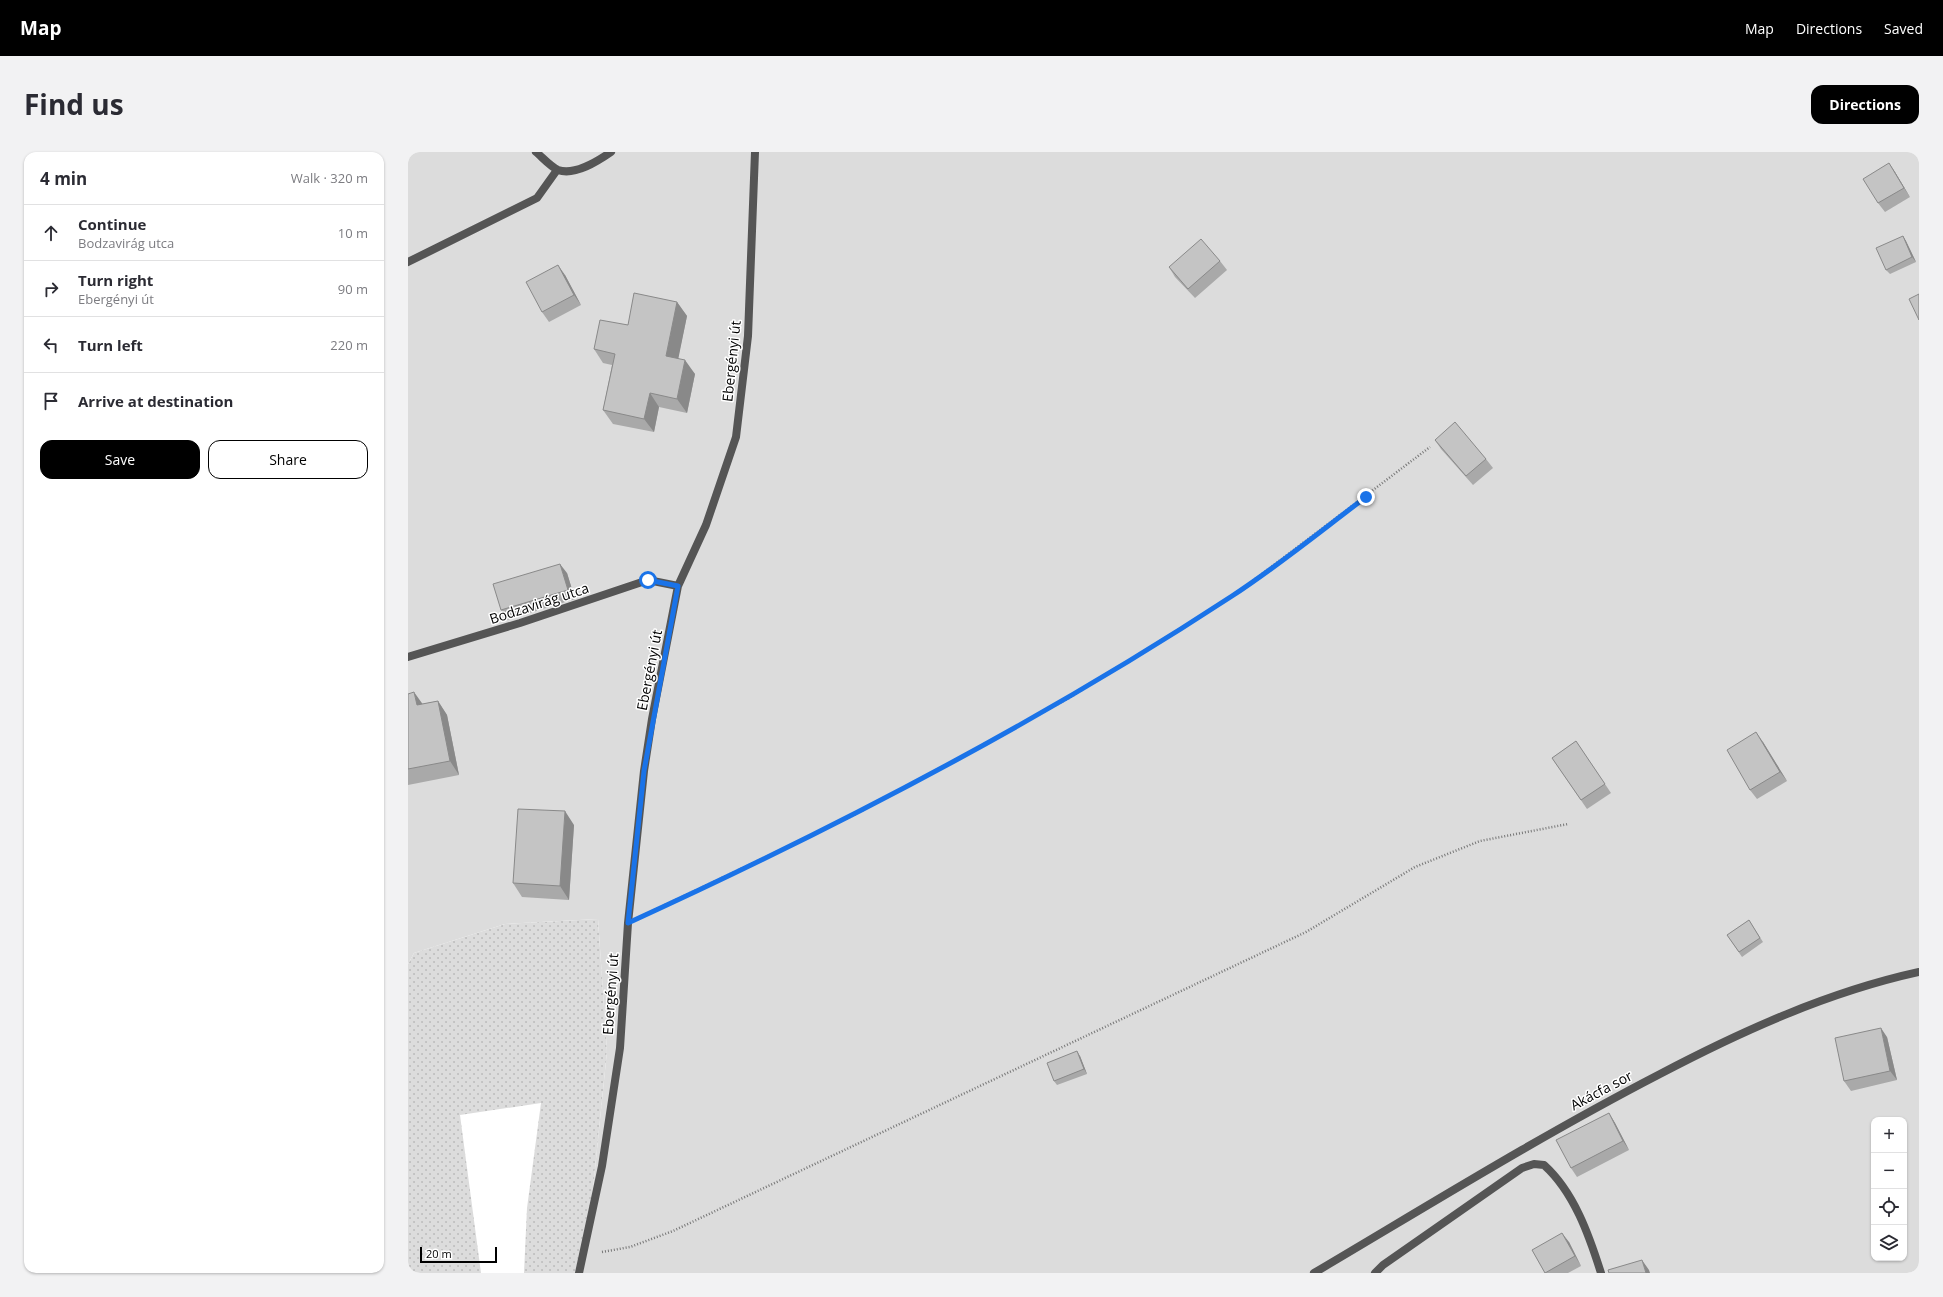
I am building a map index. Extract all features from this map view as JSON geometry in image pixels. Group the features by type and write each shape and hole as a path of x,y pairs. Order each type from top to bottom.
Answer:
{"street":[{"path":"536,152 557,170 571,172 602,158 611,152"},
{"name":"Ebergényi út","path":"579,1273 602,1166 620,1048 628,923 644,771 678,586 706,525 736,437 748,336 755,152"},
{"path":"408,262 537,198 557,170"},
{"name":"Bodzavirág utca","path":"408,657 520,623 648,580 678,586"},
{"name":"Akácfa sor","path":"1314,1273 1591,1109 1699,1054 1787,1014 1842,993 1919,972"},
{"path":"1375,1273 1383,1265 1522,1168 1534,1164 1544,1165 1556,1175 1572,1200 1596,1256 1601,1273"}],"path":[{"path":"628,923 852,816 1069,698 1234,595 1430,447"},
{"path":"583,1255 630,1247 673,1231 1306,932 1415,867 1480,841 1568,824"}],"shaded area":[{"path":"408,152 1919,152 1919,1273 575,1273 587,1247 607,1051 598,919 505,924 414,953 408,964"},
{"path":"598,919 607,1051 587,1247 575,1273 524,1273 527,1208 541,1103 460,1115 481,1273 408,1273 408,964 414,953 505,924"}],"building":[{"path":"1889,163 1904,188 1878,203 1863,179"},
{"path":"1903,236 1912,257 1886,270 1876,248"},
{"path":"1201,239 1220,261 1188,289 1169,267"},
{"path":"558,265 574,295 542,312 526,282"},
{"path":"634,293 677,302 666,356 685,360 677,399 650,393 644,419 603,410 615,354 594,349 600,320 628,325"},
{"path":"1919,294 1919,320 1909,299"},
{"path":"1455,422 1486,459 1466,476 1435,440"},
{"path":"560,564 568,590 501,610 493,584"},
{"path":"414,692 417,705 438,701 450,761 408,769 408,694"},
{"path":"1756,732 1780,772 1750,790 1727,750"},
{"path":"1576,741 1605,784 1581,800 1552,758"},
{"path":"518,809 565,811 560,886 513,883"},
{"path":"1749,920 1760,938 1739,952 1727,935"},
{"path":"1881,1028 1890,1071 1844,1081 1835,1038"},
{"path":"1077,1051 1084,1069 1054,1081 1047,1063"},
{"path":"1609,1113 1623,1141 1571,1168 1556,1140"},
{"path":"1562,1233 1575,1256 1545,1273 1532,1250"},
{"path":"1642,1260 1646,1273 1609,1273 1608,1270"}],"route":[{"path":"648,580 678,586 652,719 644,771 628,923 852,816 1069,698 1234,595 1366,497"}]}
